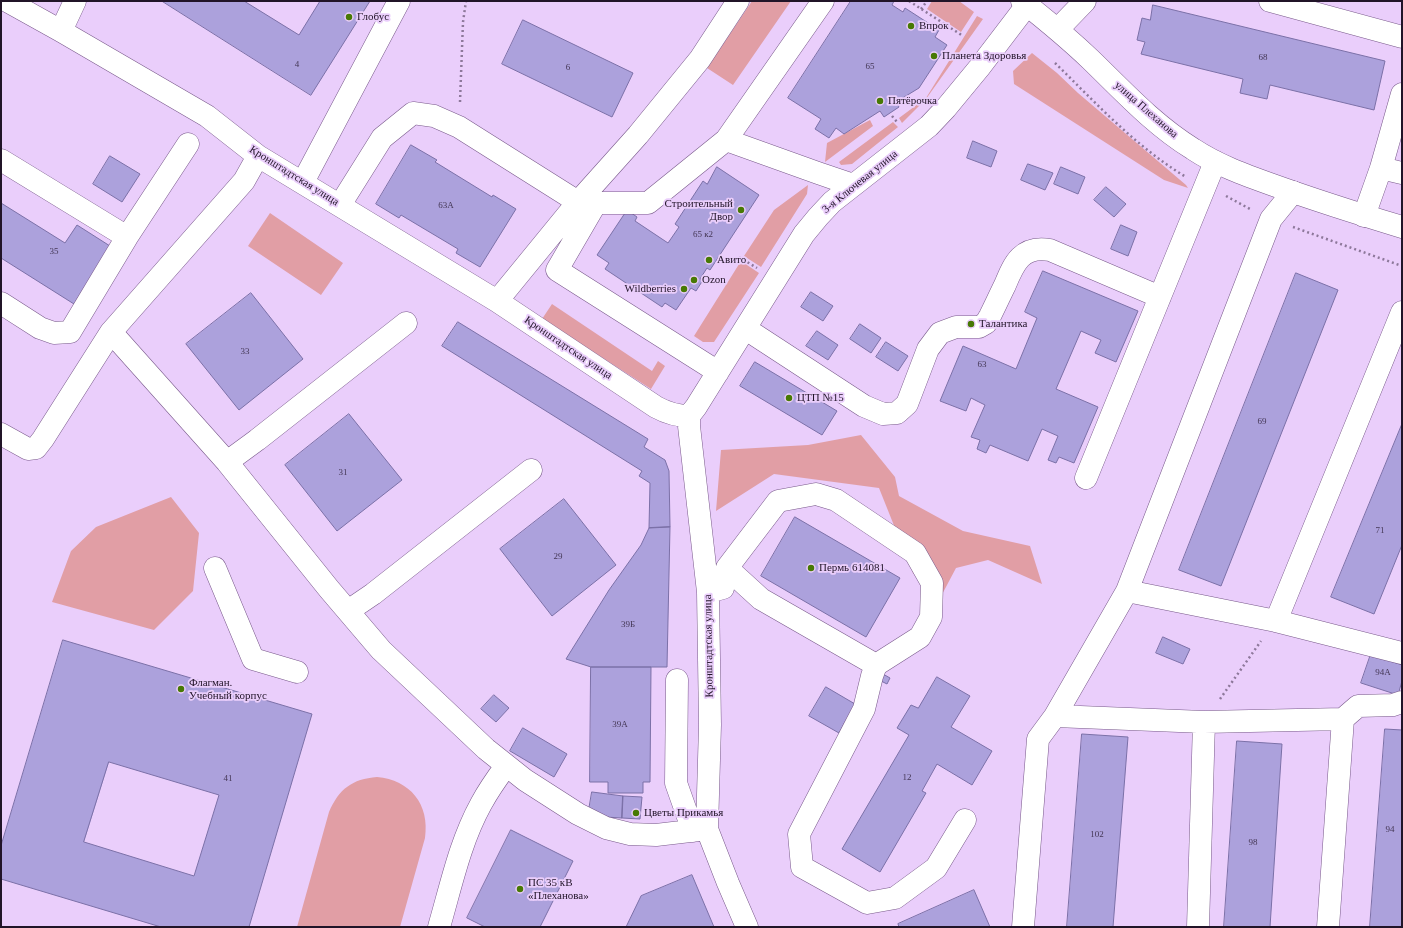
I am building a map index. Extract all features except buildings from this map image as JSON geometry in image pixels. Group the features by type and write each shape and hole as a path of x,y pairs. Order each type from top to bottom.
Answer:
{"street":[{"name":"Кронштадтская улица","path":"7,1 207,116 258,156 497,301 667,413 678,416 689,416 688,426 708,592 710,725 700,830 728,883 747,927"},
{"path":"61,31 75,1"},
{"path":"302,182 399,1"},
{"path":"497,301 578,202 638,135 700,59 738,1"},
{"path":"718,372 557,270 596,203 648,203 726,140 823,1"},
{"path":"1058,29 1085,1"},
{"path":"1270,1 1402,37"},
{"name":"улица Плеханова","path":"1024,3 1058,29 1155,122 1193,149 1215,162 1247,176 1364,216 1402,227"},
{"name":"3-я Ключевая улица","path":"689,416 746,329 804,234 832,202 929,126 979,68 1024,3"},
{"path":"1364,216 1381,168 1402,94"},
{"path":"340,205 382,138 413,113 434,116 459,127 578,202"},
{"path":"726,140 818,174 854,185"},
{"path":"1,303 40,328 54,333 70,332 127,237 188,144"},
{"path":"1,434 28,449 36,448 111,332 244,181 258,156"},
{"path":"1,160 127,237"},
{"path":"1086,478 1215,162"},
{"path":"1381,168 1402,173"},
{"path":"1023,927 1038,739 1055,716 1127,592 1271,219 1294,192"},
{"path":"746,329 864,406 883,414 890,414 897,413 907,404 928,349 940,333 947,329 956,327 979,327 986,323 1014,264 1030,251 1044,249 1050,250 1160,297"},
{"path":"1276,621 1402,312"},
{"path":"227,462 406,323"},
{"path":"111,332 227,462 381,650 486,750 525,780 578,814 606,828 630,834 656,835 700,830 676,783 677,680"},
{"path":"348,611 373,594 531,470"},
{"path":"708,592 723,588 727,568 778,500 816,494 836,500 915,553 932,582 931,617 920,637 876,665 864,709 799,834 802,867 866,903 895,898 936,868 965,820"},
{"path":"215,568 253,659 297,672"},
{"path":"727,568 761,599 876,665"},
{"path":"1127,592 1276,621 1402,653"},
{"path":"1055,716 1204,722 1343,719 1358,706 1393,705 1402,702"},
{"path":"1328,927 1343,719"},
{"path":"1198,927 1204,722"},
{"path":"439,927 462,847 471,825 480,804 506,766"}],"path":[{"path":"459,127 466,1"},
{"path":"909,1 963,36"},
{"path":"921,9 927,1"},
{"path":"739,257 758,269"},
{"path":"1204,722 1276,621"}],"shaded area":[{"path":"752,1 791,1 733,85 707,68"},
{"path":"932,1 959,1 974,12 961,32 927,9"},
{"path":"977,16 983,19 926,99 902,123 899,118 926,98"},
{"path":"1032,53 1057,73 1188,188 1164,180 1014,84 1013,71"},
{"path":"870,120 873,126 825,162 827,143"},
{"path":"893,122 898,127 852,164 841,165 839,162"},
{"path":"808,185 807,194 761,267 744,256 774,210"},
{"path":"270,213 343,263 321,295 248,246"},
{"path":"741,261 759,273 714,342 703,342 694,336"},
{"path":"552,304 652,371 658,361 665,366 651,389 542,319"},
{"path":"861,435 895,477 899,496 963,531 1030,546 1042,584 988,560 956,568 938,602 913,573 879,488 774,474 716,511 721,450 808,445"},
{"path":"171,497 199,533 193,591 154,630 52,602 71,551 96,527"},
{"path":"377,777 389,779 399,783 415,796 421,805 426,826 425,838 400,927 297,927 329,812 333,804 342,791 353,783 368,778"}],"place":[{"name":"Глобус","path":"349,17"},
{"name":"Впрок","path":"911,26"},
{"name":"Планета Здоровья","path":"934,56"},
{"name":"Пятёрочка","path":"880,101"},
{"name":"Строительный Двор","path":"741,210"},
{"name":"Авито","path":"709,260"},
{"name":"Ozon","path":"694,280"},
{"name":"Wildberries","path":"684,289"},
{"name":"Талантика","path":"971,324"},
{"name":"ЦТП №15","path":"789,398"},
{"name":"Пермь 614081","path":"811,568"},
{"name":"Флагман. Учебный корпус","path":"181,689"},
{"name":"Цветы Прикамья","path":"636,813"},
{"name":"ПС 35 кВ «Плеханова»","path":"520,889"}]}
